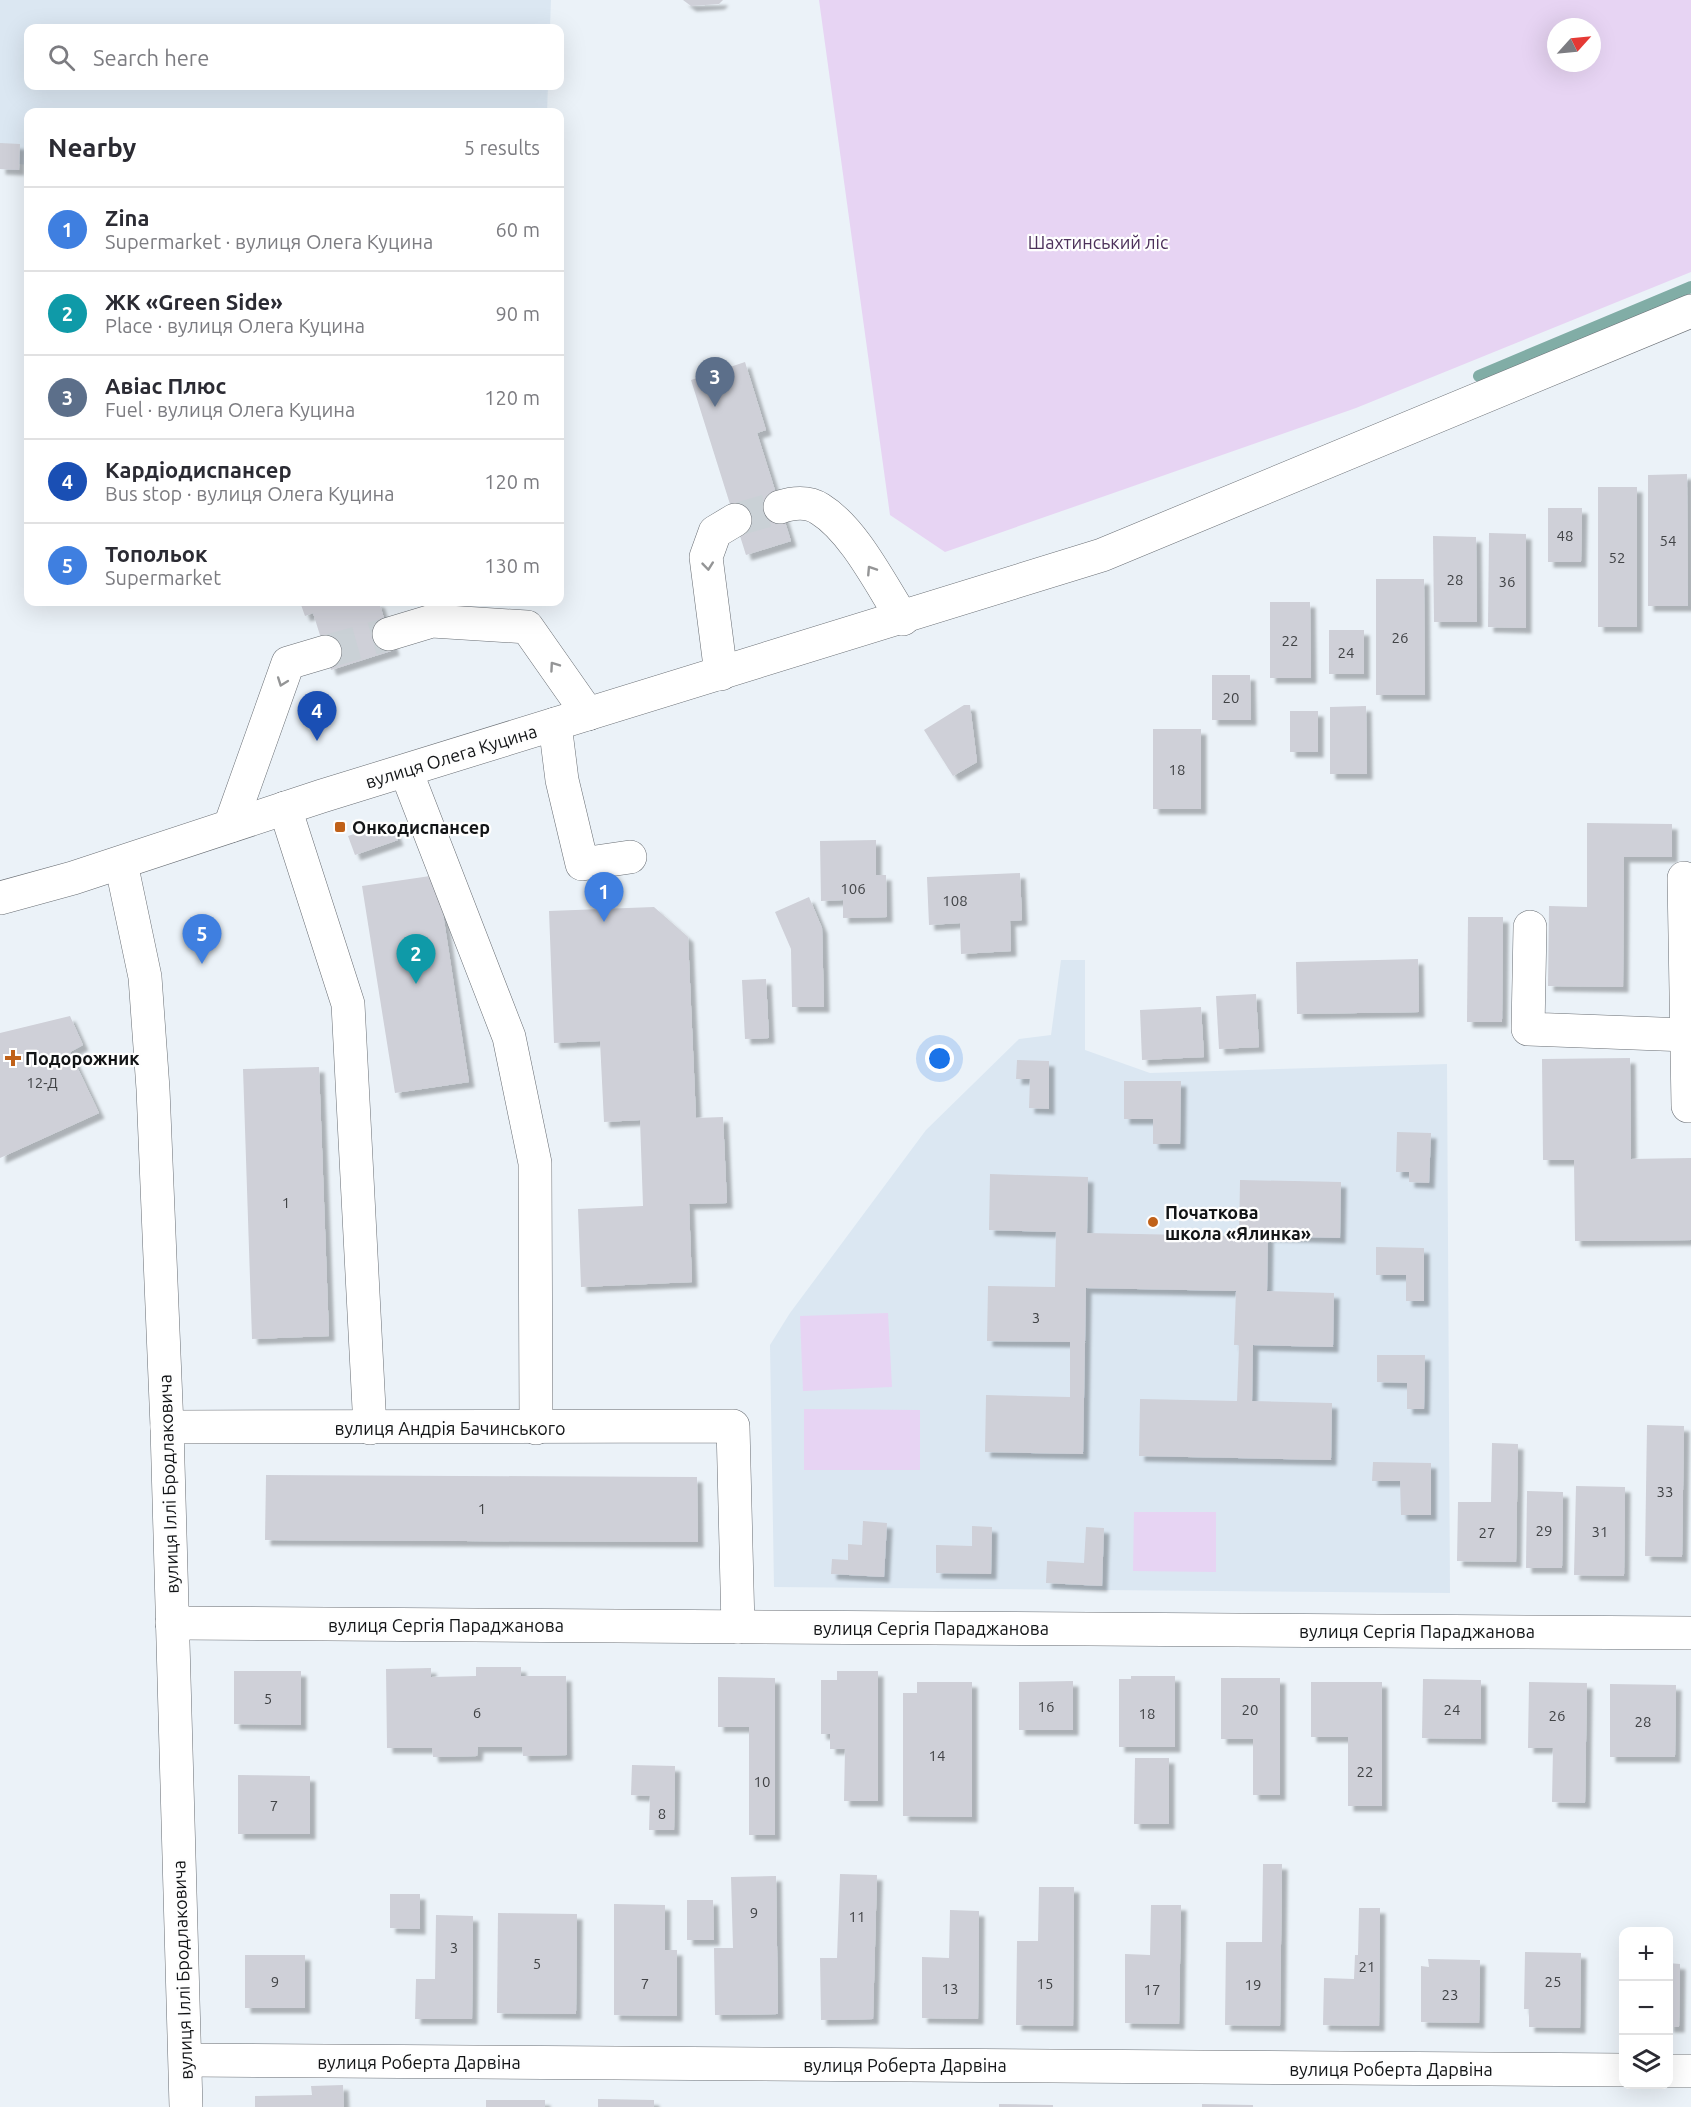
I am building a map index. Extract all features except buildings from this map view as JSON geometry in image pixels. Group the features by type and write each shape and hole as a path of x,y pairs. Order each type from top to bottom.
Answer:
{"street":[{"name":"вулиця Олега Куцина","path":"0,898 121,863 285,808 1055,571 1134,543 1691,311"},
{"path":"780,507 795,503 819,507 844,529 903,619"},
{"path":"721,674 706,556 715,532 735,520"},
{"path":"389,634 432,621 527,627 588,714"},
{"path":"230,826 288,663 325,652"},
{"path":"555,724 562,780 582,864 630,857"},
{"path":"406,771 508,1037 535,1163 536,1428"},
{"path":"285,808 348,1004 370,1428"},
{"name":"вулиця Іллі Бродлаковича","path":"121,863 145,977 153,1089 167,1427 186,2107"},
{"path":"1684,878 1688,1106 1691,1106"},
{"path":"1530,927 1528,1029 1687,1035"},
{"name":"вулиця Андрія Бачинського","path":"167,1427 733,1426 738,1627"},
{"name":"вулиця Сергія Параджанова","path":"172,1623 1691,1633"},
{"name":"вулиця Роберта Дарвіна","path":"186,2060 1619,2070"},
{"path":"1673,2071 1691,2071"}],"shaded area":[{"path":"0,0 551,0 550,24 24,24 24,90 548,90 547,108 24,108 24,165 19,164 19,170 0,169"},
{"name":"Початкова школа «Ялинка»","path":"1061,960 1085,960 1085,1050 1150,1073 1447,1064 1450,1593 774,1587 770,1345 790,1313 926,1130 1019,1039 1051,1035"}],"green space":[{"name":"Шахтинський ліс","path":"819,0 1691,0 1691,272 1356,408 945,552 890,515"},
{"path":"888,1313 892,1387 803,1391 800,1316"},
{"path":"804,1409 920,1410 920,1470 804,1470"},
{"path":"1134,1512 1216,1512 1216,1572 1133,1571"}],"waterway":[{"path":"1479,376 1691,287"}],"tunnel":[{"path":"735,520 780,507"},
{"path":"325,652 389,634"}],"place":[{"name":"Авіас Плюс","path":"715,407"},
{"name":"Кардіодиспансер","path":"317,741"},
{"name":"Онкодиспансер","path":"340,827"},
{"name":"Zina","path":"604,922"},
{"name":"Топольок","path":"202,964"},
{"name":"ЖК «Green Side»","path":"416,984"},
{"name":"Подорожник","path":"13,1058"},
{"name":"Початкова школа «Ялинка»","path":"1153,1222"}]}
